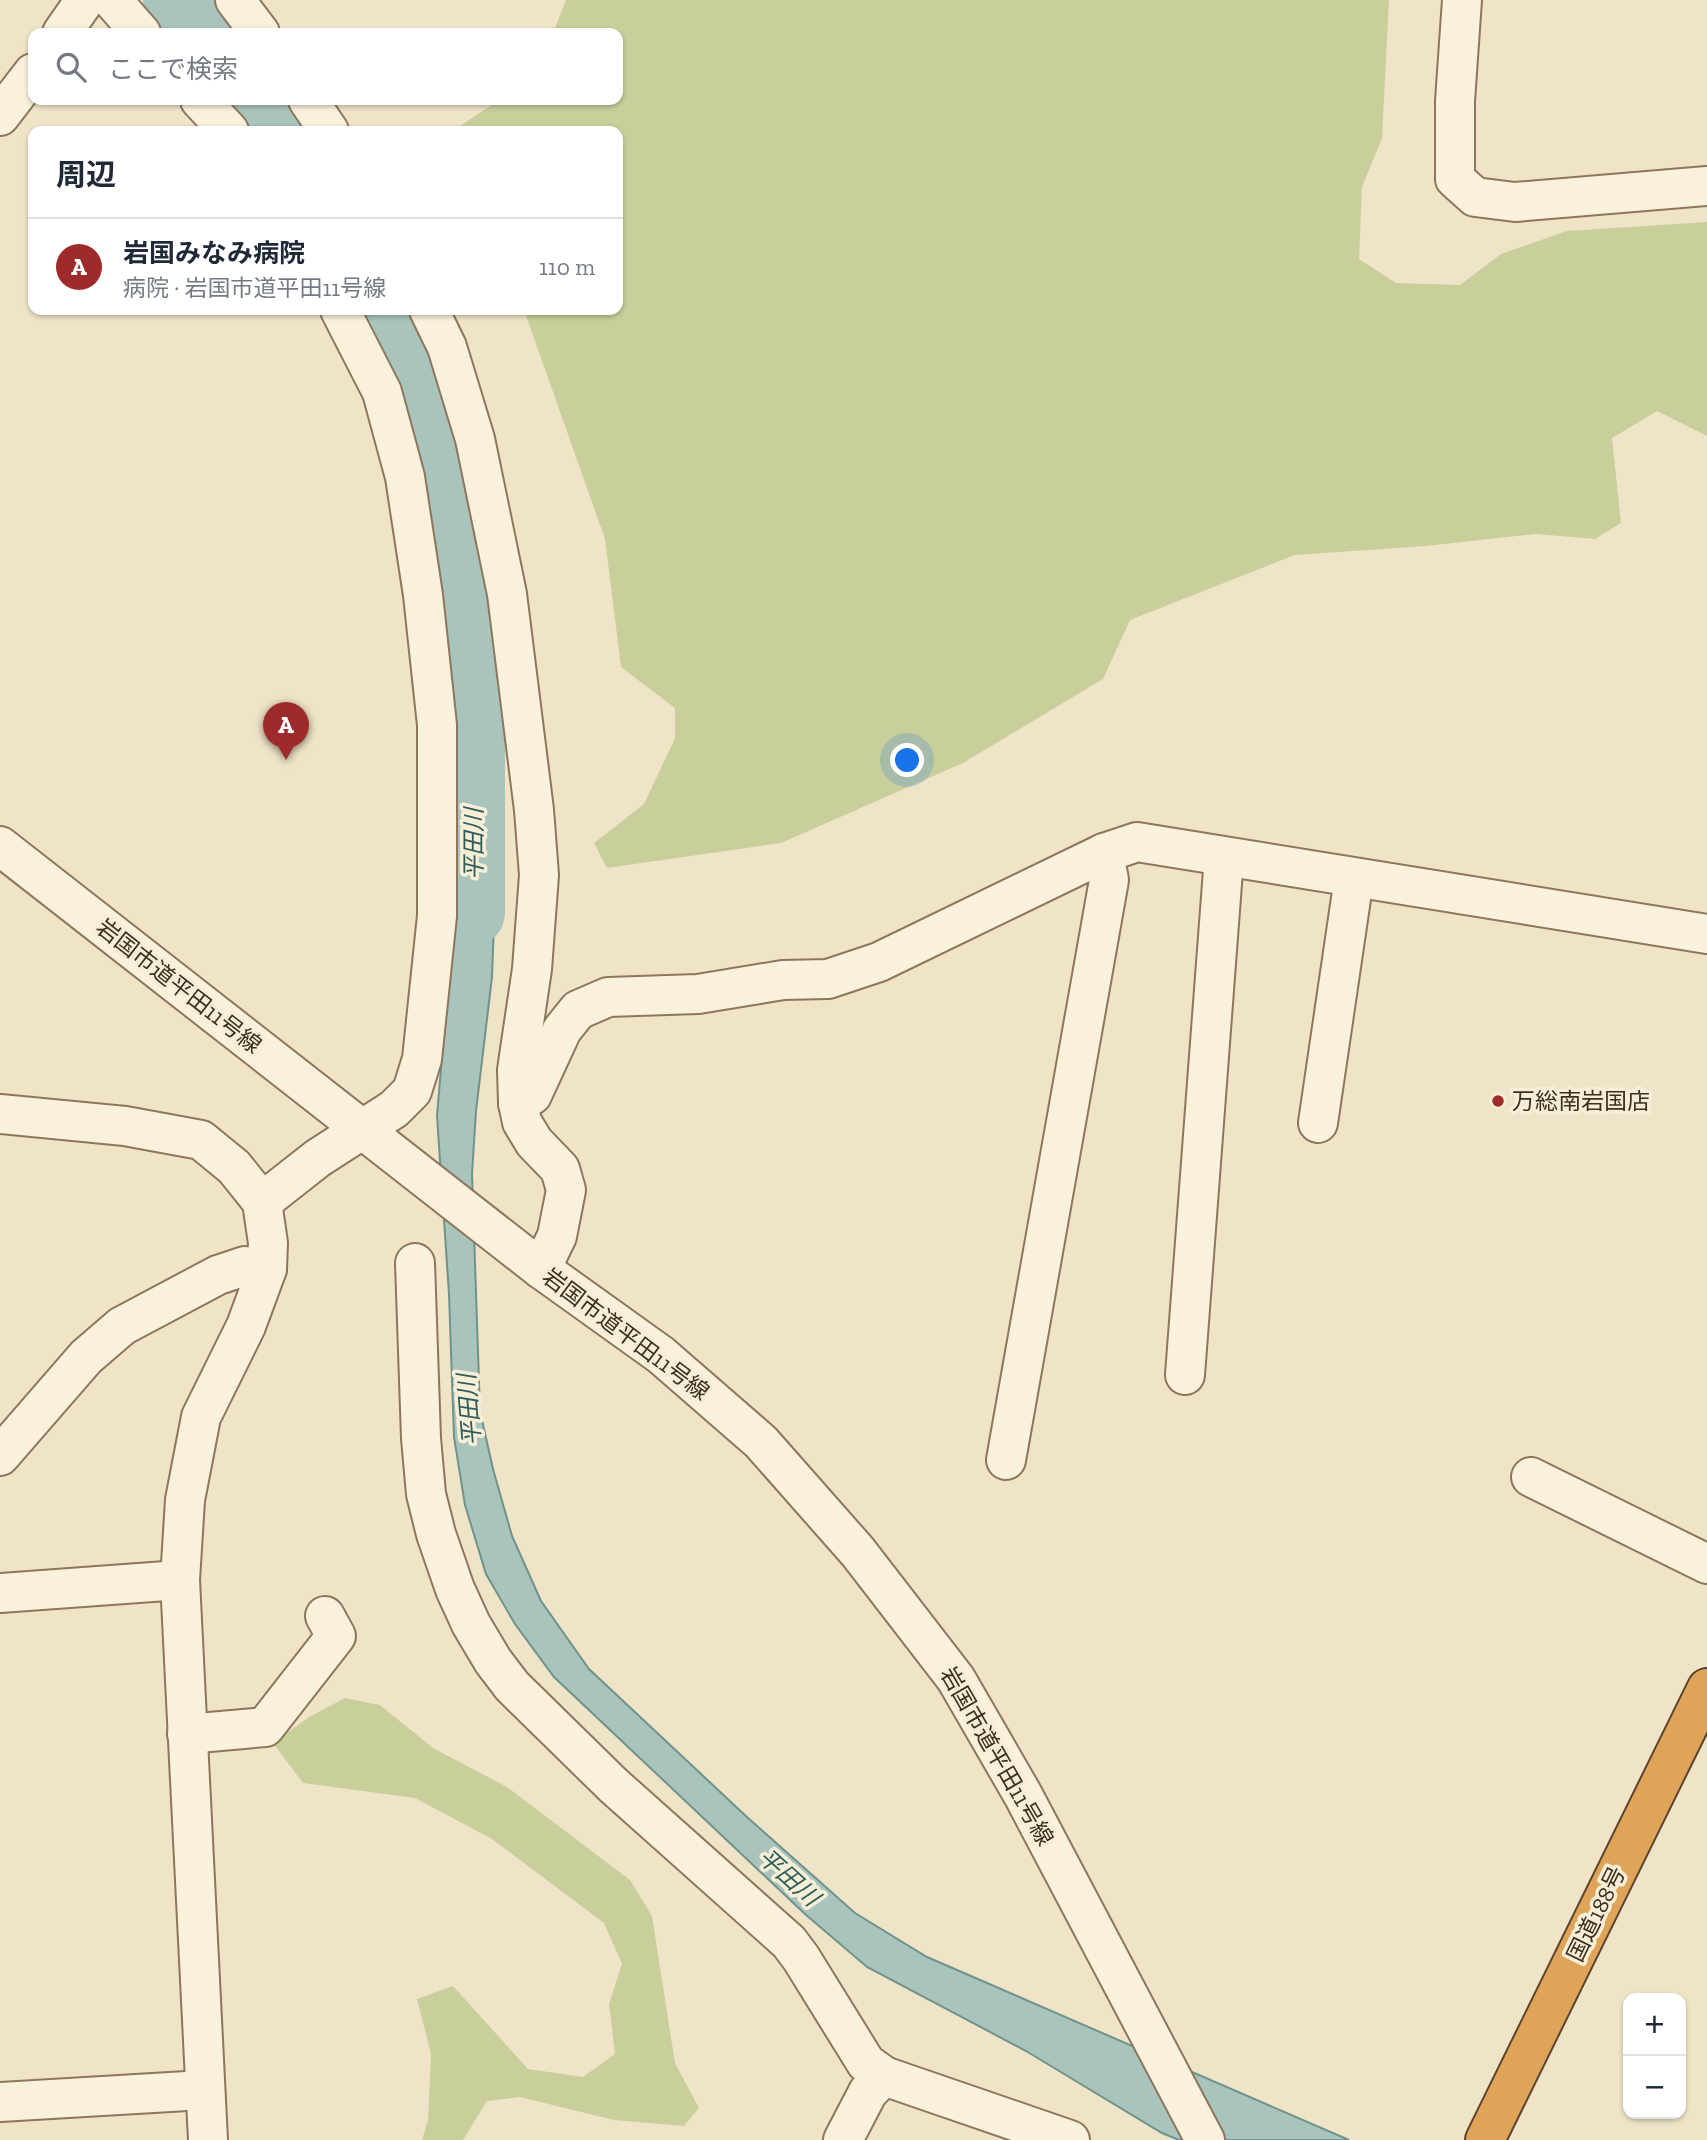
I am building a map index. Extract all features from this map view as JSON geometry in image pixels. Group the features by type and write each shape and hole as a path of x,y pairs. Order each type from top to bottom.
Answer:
{"highway":[{"name":"国道188号","path":"1491,2137 1707,1688"}],"street":[{"path":"65,28 85,0"},
{"path":"112,0 137,28"},
{"path":"235,0 256,28"},
{"path":"1462,0 1455,101 1455,179 1475,197 1515,202 1707,186"},
{"path":"0,116 28,80"},
{"path":"205,105 224,126"},
{"path":"311,105 326,126"},
{"path":"262,1202 318,1158 394,1110 412,1091 422,1059 437,916 438,725 423,595 405,477 382,392 343,315"},
{"path":"431,315 447,347 475,439 507,594 534,810 539,875 532,969 517,1070 518,1103 522,1122 534,1142 560,1169 566,1190 557,1236 527,1258"},
{"path":"518,1103 532,1095 562,1030 578,1010 608,997 698,994 783,981 828,979 879,962 1104,853 1137,842 1707,934"},
{"name":"岩国市道平田11号線","path":"0,846 527,1258 661,1355 761,1442 858,1552 956,1679 1023,1795 1205,2140"},
{"path":"1006,1460 1109,880 1104,853"},
{"path":"1185,1375 1224,857"},
{"path":"1318,1123 1354,877"},
{"path":"0,1114 125,1126 201,1140 234,1167 262,1202 268,1243 267,1269 246,1326 201,1417 185,1500 180,1580 208,2140"},
{"path":"415,1263 421,1438 426,1494 451,1578 471,1624 493,1661 512,1686 613,1785 789,1942 866,2063 884,2076 1070,2140"},
{"path":"0,1456 86,1357 122,1326 218,1275 245,1266 267,1269"},
{"path":"1531,1477 1707,1564"},
{"path":"0,1594 180,1580"},
{"path":"187,1734 265,1727 336,1636 325,1616"},
{"path":"843,2140 869,2092 884,2076"},
{"path":"0,2102 204,2090"}],"green space":[{"path":"566,0 1389,0 1382,138 1362,187 1359,259 1396,283 1460,285 1501,254 1567,231 1707,222 1707,436 1657,411 1612,438 1621,523 1595,539 1536,534 1426,546 1295,555 1130,620 1103,679 963,763 781,843 607,868 594,843 644,804 675,738 675,708 621,667 605,539 526,315 623,315 623,126 460,126 492,105 623,105 623,28 555,28"},
{"path":"345,1698 380,1705 433,1748 507,1787 630,1880 652,1916 675,2063 699,2108 684,2126 614,2120 520,2097 487,2101 463,2140 422,2140 428,2120 431,2054 417,1999 453,1986 528,2069 583,2077 615,2054 609,2004 622,1964 604,1923 492,1839 415,1798 303,1783 273,1743 309,1717"}],"water":[{"path":"473,821 497,841 492,977 476,1111 472,1174 480,1411 512,1536 541,1601 589,1669 748,1818 855,1913 927,1957 1349,2140 1179,2140 1162,2133 1026,2051 867,1967 805,1914 554,1677 515,1624 486,1574 465,1505 454,1437 449,1294 437,1116 463,845"}],"waterway":[{"name":"平田川","path":"176,0 199,28"},
{"name":"平田川","path":"259,105 273,126"},
{"name":"平田川","path":"385,315 432,408 458,545 472,700 472,913"}],"place":[{"name":"岩国みなみ病院","path":"286,760"},
{"name":"万総南岩国店","path":"1498,1101"}]}
